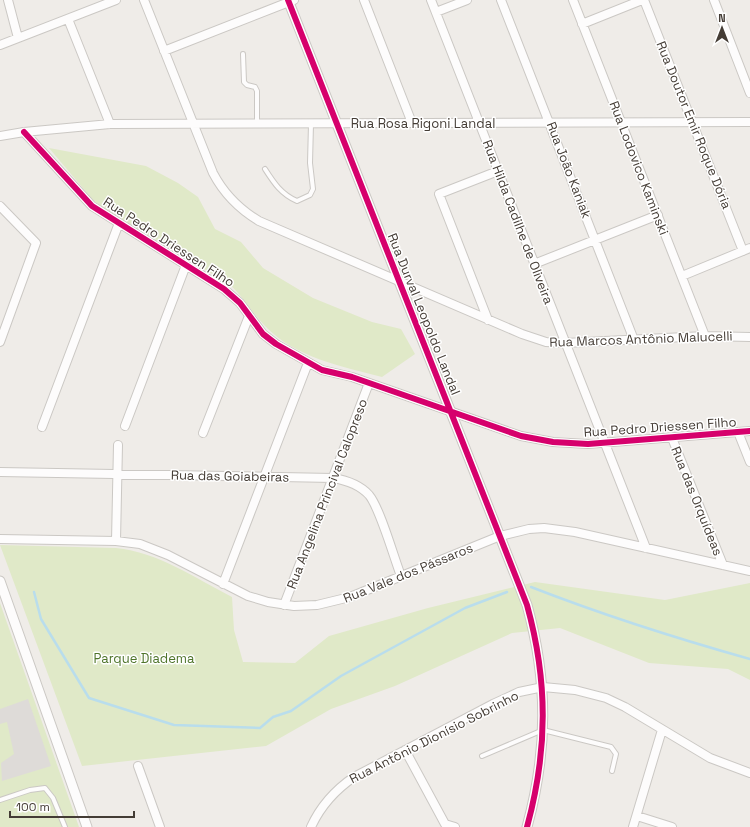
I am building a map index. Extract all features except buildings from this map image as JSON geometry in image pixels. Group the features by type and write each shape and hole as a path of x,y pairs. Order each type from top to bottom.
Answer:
{"street":[{"path":"8,0 18,38"},
{"path":"0,45 116,0"},
{"name":"Rua Marcos Antônio Malucelli","path":"144,0 218,183 247,214 270,227 537,340 565,343 705,336 750,337"},
{"path":"364,0 412,123"},
{"name":"Rua Hilda Cadilhe de Oliveira","path":"431,0 646,548"},
{"path":"436,12 467,0"},
{"name":"Rua João Kaniak","path":"501,0 634,340"},
{"name":"Rua Lodovico Kaminski","path":"573,0 705,336"},
{"path":"582,24 643,0"},
{"name":"Rua Doutor Emir Roque Dória","path":"643,0 692,122 747,250"},
{"path":"714,0 750,93"},
{"path":"164,51 290,1"},
{"name":"Rua Durval Leopoldo Landal","path":"290,1 399,282 518,581 532,626 541,667 543,688 543,730 538,782 527,827"},
{"path":"68,18 110,124"},
{"name":"Rua Rosa Rigoni Landal","path":"0,136 24,132 110,124 750,122"},
{"name":"Rua Pedro Driessen Filho","path":"24,132 87,201 119,224 233,296 269,339 308,363 326,371 369,383 506,431 536,439 571,444 605,444 750,431"},
{"path":"488,320 439,194 498,171"},
{"path":"0,206 36,243 0,342"},
{"path":"534,264 658,215"},
{"path":"42,428 119,224"},
{"path":"682,276 747,250"},
{"path":"125,426 186,265"},
{"path":"203,433 249,316"},
{"path":"223,584 308,363"},
{"name":"Rua Angelina Princival Calopreso","path":"284,605 369,383"},
{"path":"738,432 750,462"},
{"name":"Rua das Orquídeas","path":"672,438 723,565"},
{"path":"116,541 118,445"},
{"name":"Rua das Goiabeiras","path":"0,472 333,478 346,481 369,495 375,506 401,576"},
{"name":"Rua Vale dos Pássaros","path":"0,539 116,541 152,548 258,600 284,605 316,605 341,600 500,536 529,529 559,529 750,571"},
{"path":"0,581 87,827"},
{"name":"Rua Antônio Dionísio Sobrinho","path":"311,827 327,800 344,784 405,750 507,697 519,692 543,688 575,690 606,698 625,707 710,758 750,773"},
{"path":"634,827 662,730"},
{"path":"405,750 445,826 455,827"},
{"path":"138,766 160,827"},
{"path":"637,816 672,827"}],"lane":[{"path":"243,54 244,82 246,85 255,87 258,91 257,124"},
{"path":"265,169 280,191 290,198 297,201 310,195 313,189 310,163 311,124"},
{"path":"482,756 543,730 611,747 616,754 612,772"},
{"path":"0,800 30,790 46,788 53,798 66,827"}],"green space":[{"path":"49,148 146,166 178,183 198,197 215,229 241,242 263,268 313,298 372,322 401,329 415,354 382,377 320,359 291,346 277,337 265,326 229,284 103,208 92,199"},
{"name":"Parque Diadema","path":"0,545 116,548 132,550 176,567 232,597 234,630 243,662 295,663 329,636 428,608 535,582 665,600 750,583 750,680 728,669 649,663 560,628 512,633 395,686 331,709 266,746 82,766"},
{"path":"0,603 79,827 0,827"}],"shaded area":[{"path":"28,699 51,766 2,781 1,763 14,754 7,722 0,724 0,709"}],"waterway":[{"path":"531,587 639,626 750,659"},
{"path":"34,592 41,619 89,698 174,725 260,728 273,717 291,711 341,676 465,608 507,592"}],"cycle path":[{"path":"288,0 527,605 539,661 543,716 539,771 527,827"},
{"path":"24,132 92,206 224,289 240,303 263,334 276,344 322,370 352,377 521,436 553,442 588,444 750,431"}]}
